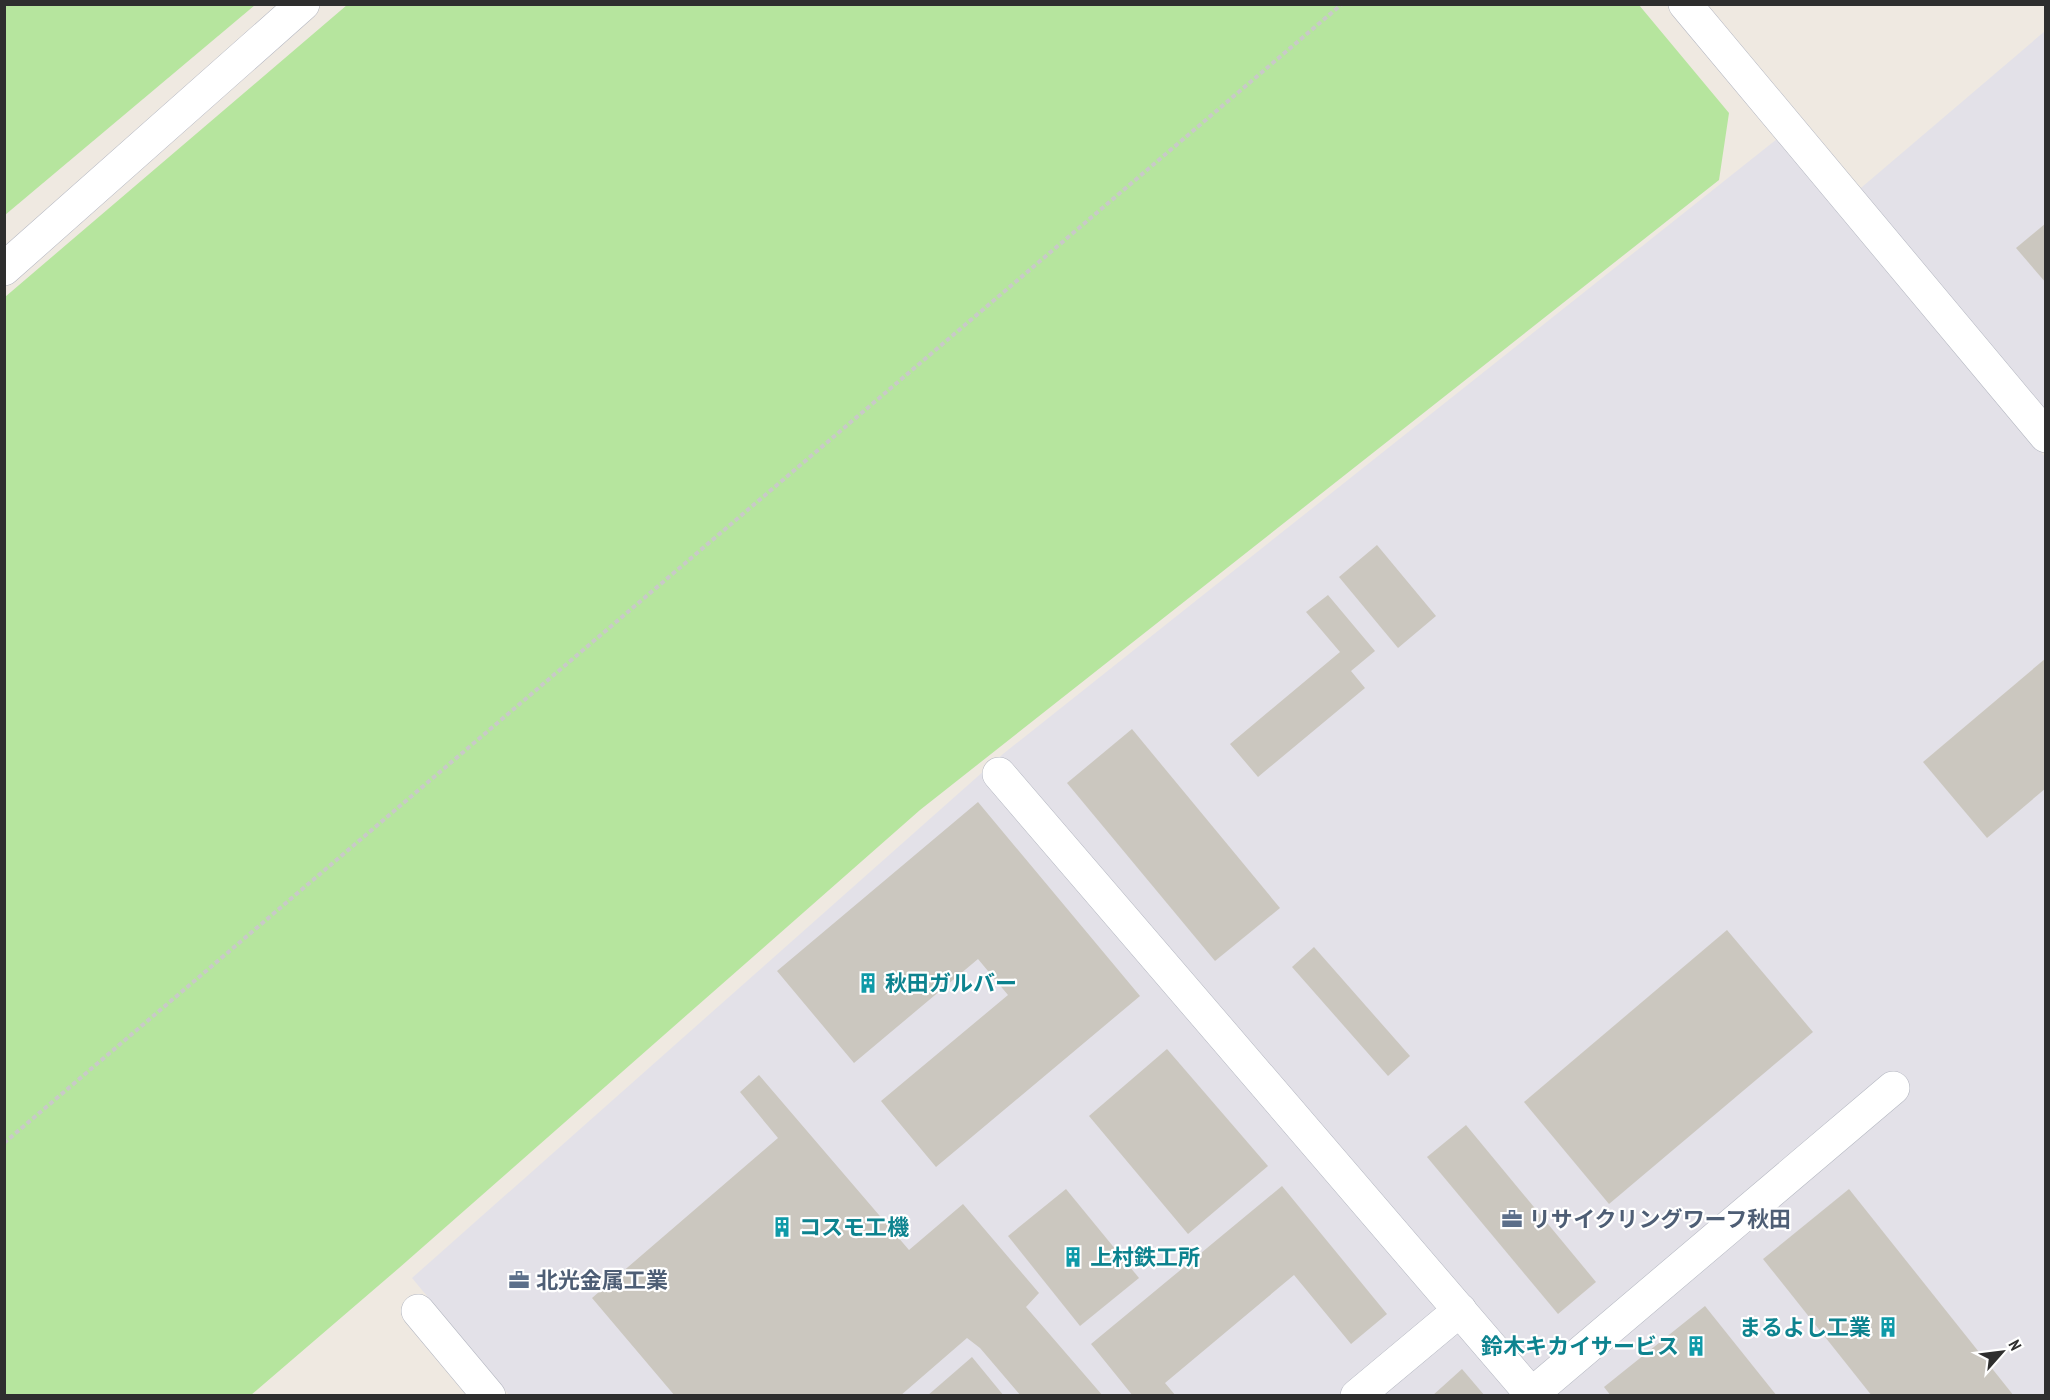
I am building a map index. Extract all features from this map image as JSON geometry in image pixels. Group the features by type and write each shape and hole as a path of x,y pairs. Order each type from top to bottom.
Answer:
{"street":[{"path":"4,268 303,4"},
{"path":"1685,4 2046,436"},
{"path":"999,774 1533,1395 1893,1088"},
{"path":"1357,1395 1460,1310"},
{"path":"418,1311 489,1395"}],"path":[{"path":"4,1143 1341,4"}],"shaded area":[{"path":"2045,31 2045,418 1855,193"},
{"path":"1777,139 2045,457 2045,1395 509,1395 412,1278 1003,754"}],"green space":[{"path":"5,4 255,4 255,5 5,215"},
{"path":"347,5 1639,5 1729,113 1719,180 920,810 399,1268 251,1395 5,1395 5,297"}],"building":[{"path":"2046,223 2046,283 2016,248"},
{"path":"1377,545 1436,616 1398,648 1339,577"},
{"path":"1328,595 1375,651 1351,671 1365,688 1258,777 1230,744 1340,652 1306,612"},
{"path":"2046,658 2046,788 1987,838 1923,762"},
{"path":"1132,729 1280,908 1215,961 1067,783"},
{"name":"秋田ガルバー","path":"978,802 1140,996 936,1167 881,1101 1008,995 978,959 854,1063 777,971"},
{"path":"1727,930 1813,1032 1609,1204 1524,1102"},
{"path":"1314,947 1410,1056 1388,1076 1292,967"},
{"path":"1167,1049 1268,1166 1188,1234 1089,1116"},
{"name":"コスモ工機","path":"759,1075 909,1250 963,1204 1039,1293 1026,1307 1103,1396 1021,1396 980,1348 967,1338 900,1396 675,1396 592,1298 778,1138 740,1092"},
{"name":"リサイクリングワーフ秋田","path":"1466,1125 1596,1282 1558,1314 1427,1157"},
{"path":"1282,1186 1387,1314 1351,1344 1294,1275 1165,1383 1176,1396 1133,1396 1091,1344"},
{"name":"上村鉄工所","path":"1066,1189 1139,1278 1080,1326 1008,1236"},
{"name":"まるよし工業","path":"1849,1189 2014,1396 1872,1396 1763,1259"},
{"name":"鈴木キカイサービス","path":"1705,1306 1777,1396 1611,1396 1604,1387"},
{"path":"972,1357 1004,1396 927,1396"},
{"path":"1462,1369 1485,1396 1432,1396"}],"place":[{"name":"秋田ガルバー","path":"868,983"},
{"name":"リサイクリングワーフ秋田","path":"1512,1219"},
{"name":"コスモ工機","path":"782,1227"},
{"name":"上村鉄工所","path":"1073,1257"},
{"name":"北光金属工業","path":"519,1280"},
{"name":"まるよし工業","path":"1888,1327"},
{"name":"鈴木キカイサービス","path":"1696,1346"}]}
